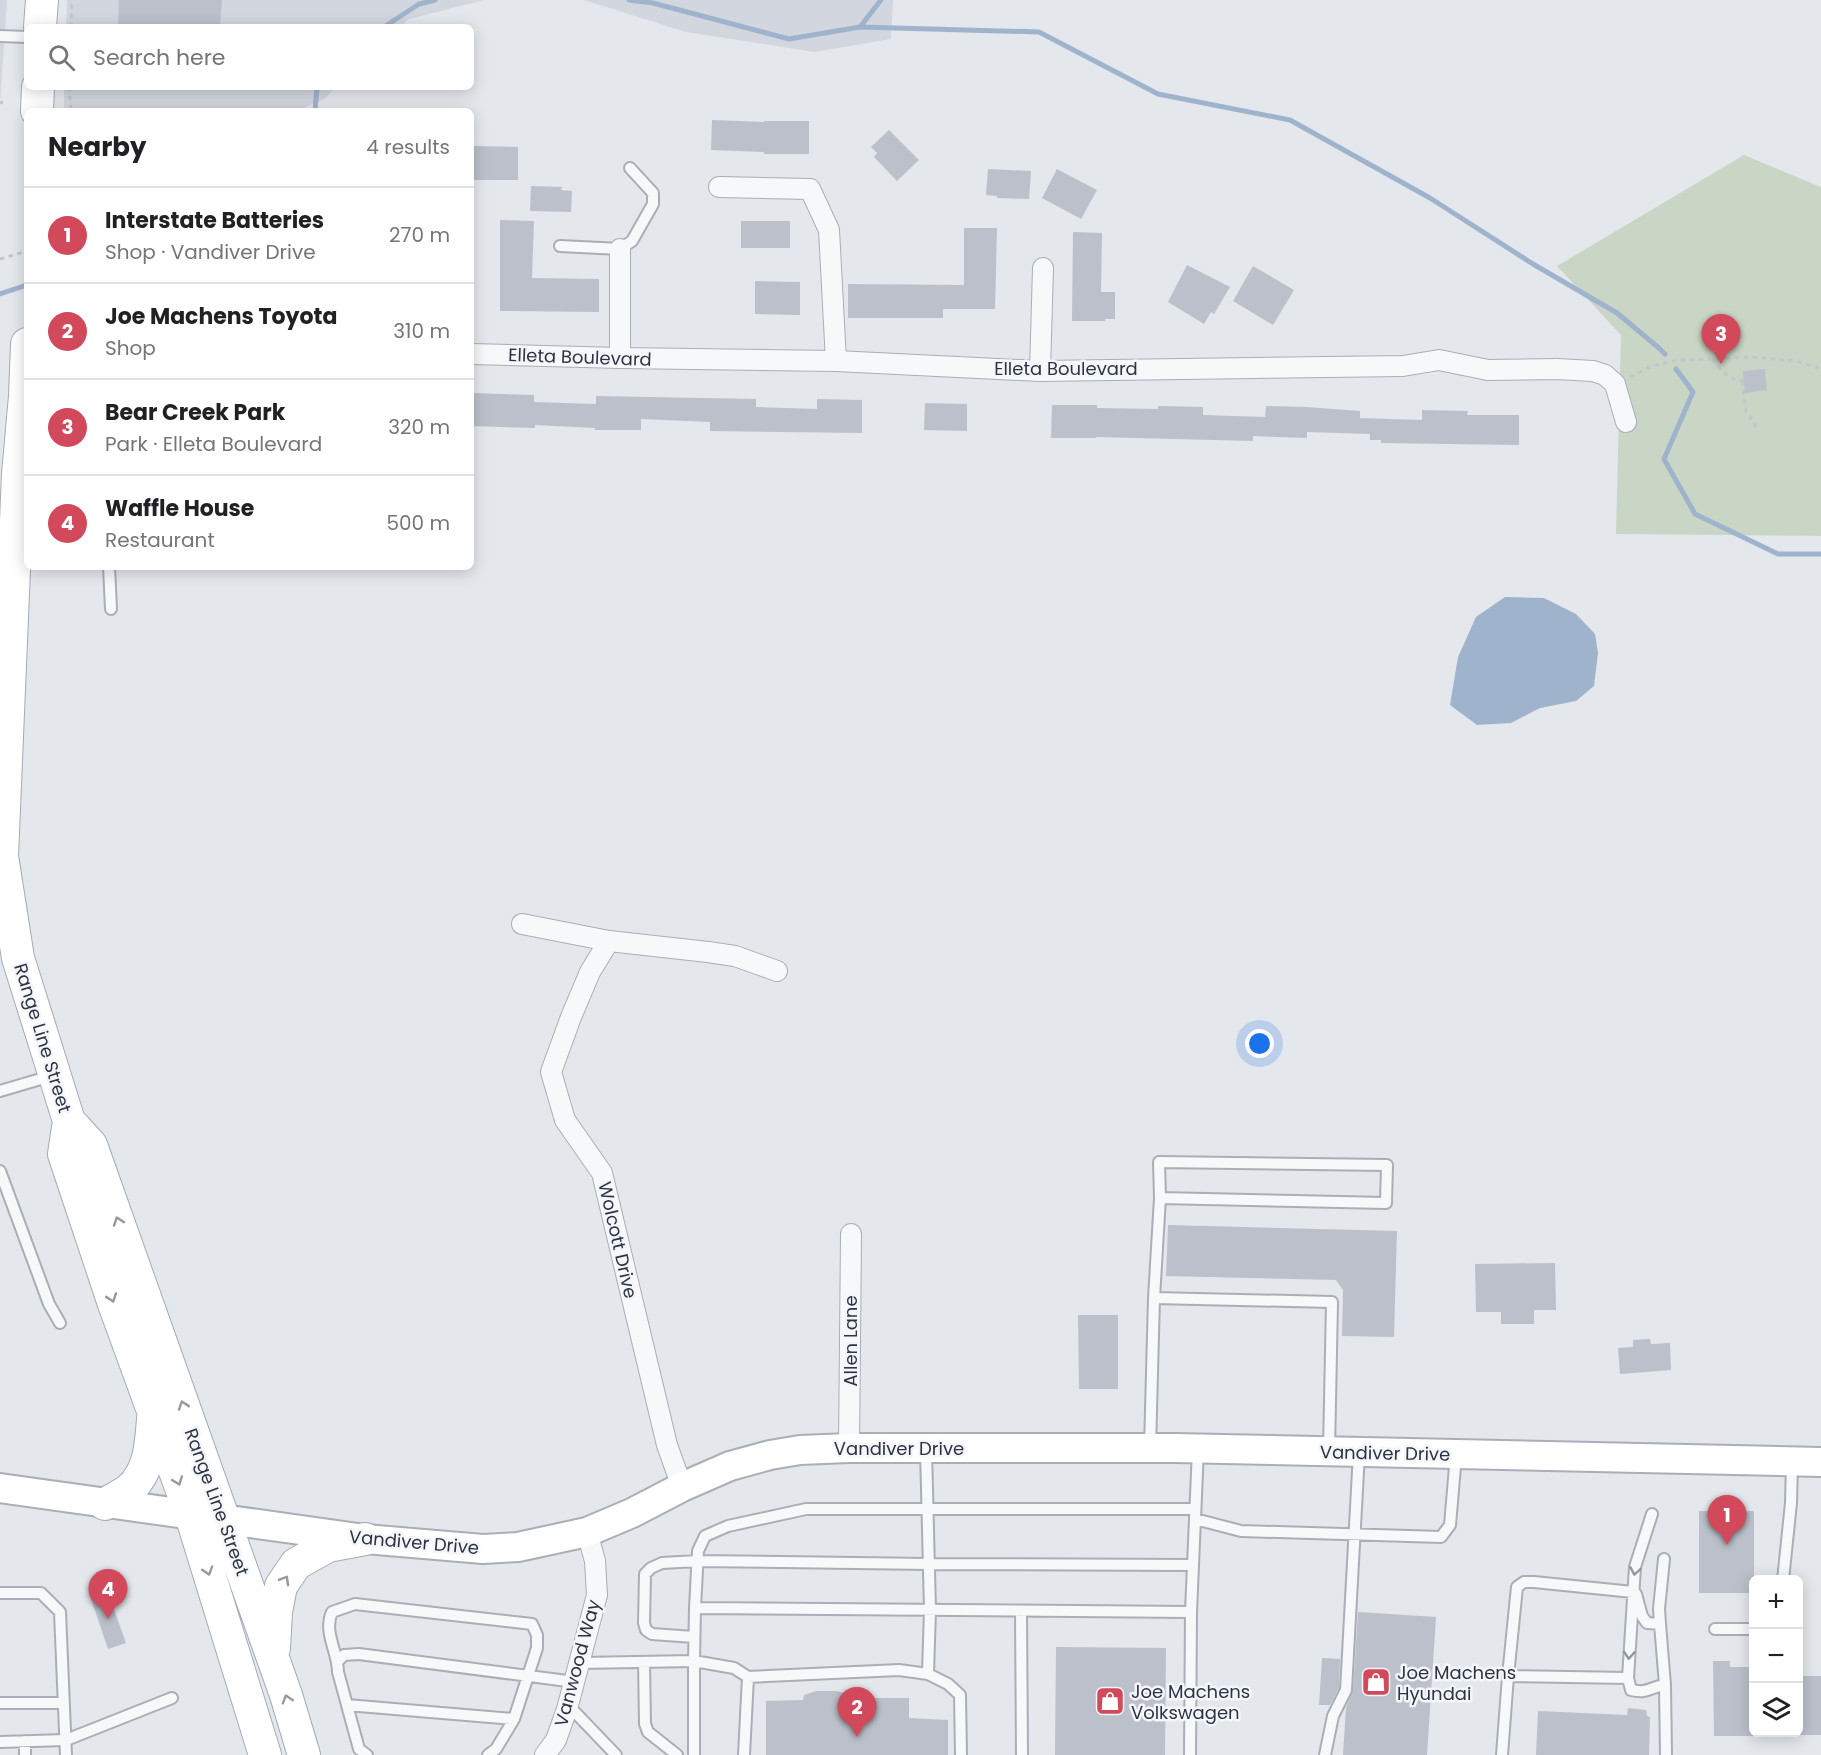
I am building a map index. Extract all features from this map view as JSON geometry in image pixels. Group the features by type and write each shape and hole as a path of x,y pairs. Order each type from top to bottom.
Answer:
{"main road":[{"path":"40,24 42,0"},
{"path":"37,108 38,90"},
{"name":"Range Line Street","path":"24,407 18,474 3,856 18,958 69,1121 91,1145 286,1695 303,1755"},
{"name":"Range Line Street","path":"69,1121 64,1154 114,1304 191,1515 265,1755"},
{"path":"105,1504 130,1489 144,1471 151,1448 153,1412"},
{"name":"Vandiver Drive","path":"0,1488 365,1539 483,1549 518,1547 587,1532 730,1466 770,1455 800,1450 1150,1448 1821,1462"},
{"path":"273,1658 276,1612 281,1586 296,1564 328,1546 365,1539"}],"street":[{"path":"719,187 810,189 829,230 836,361"},
{"path":"620,249 620,358"},
{"path":"1040,370 1043,268"},
{"name":"Elleta Boulevard","path":"474,354 836,361 1040,370 1403,366 1439,360 1488,370 1593,371 1605,375 1615,384"},
{"path":"1615,384 1626,422"},
{"path":"522,924 609,941 708,951 737,957 777,971"},
{"name":"Wolcott Drive","path":"609,941 590,972 551,1072 565,1120 602,1173 667,1445 682,1487"},
{"name":"Allen Lane","path":"849,1448 851,1234"},
{"name":"Vanwood Way","path":"545,1755 556,1740 568,1705 597,1595 595,1561 587,1532"}],"lane":[{"path":"0,36 24,37"},
{"path":"560,246 620,249 633,241 653,204 653,194 630,168"},
{"path":"109,570 111,609"},
{"path":"0,1091 54,1075"},
{"path":"1150,1448 1154,1298 1160,1198 1159,1162 1388,1165 1386,1203 1160,1198"},
{"path":"0,1171 49,1304 60,1323"},
{"path":"1154,1298 1332,1302 1329,1451"},
{"path":"926,1448 930,1610 928,1674"},
{"path":"1190,1755 1191,1612 1198,1449"},
{"path":"1325,1755 1333,1716 1346,1690 1359,1452"},
{"path":"694,1755 694,1637 698,1551 705,1536 728,1526 806,1509 1195,1514 1241,1531 1441,1537 1450,1525 1456,1454"},
{"path":"1784,1575 1791,1503 1792,1461"},
{"path":"1652,1514 1635,1567 1628,1678 1631,1689 1643,1693 1665,1685"},
{"path":"1664,1559 1659,1609 1665,1685 1666,1755"},
{"path":"694,1637 652,1634 646,1630 644,1623 645,1574 651,1568 662,1563 697,1561 1193,1565"},
{"path":"1502,1755 1517,1587 1524,1582 1633,1592 1636,1594 1642,1616 1647,1623 1660,1624"},
{"path":"0,1593 41,1593 60,1612 66,1755"},
{"path":"367,1755 359,1749 330,1633 329,1619 332,1612 355,1604 532,1624 537,1635 537,1648 513,1719 496,1749 488,1755"},
{"path":"695,1608 1191,1612"},
{"path":"1021,1611 1022,1755"},
{"path":"1715,1629 1749,1629"},
{"path":"338,1661 344,1655 359,1654 527,1676 577,1673 644,1662 694,1661 734,1668 748,1677 899,1670 928,1674 948,1684 960,1695 961,1755"},
{"path":"644,1662 645,1724 648,1732 677,1755"},
{"path":"1508,1676 1628,1678"},
{"path":"744,1755 748,1677"},
{"path":"0,1742 66,1740 172,1698"},
{"path":"0,1703 63,1703"},
{"path":"347,1705 513,1719"},
{"path":"568,1705 616,1755"},
{"path":"25,1741 25,1755"}],"path":[{"path":"70,24 72,0"},
{"path":"69,90 71,108"},
{"path":"0,259 24,252"},
{"path":"1712,358 1728,376 1743,381 1746,411 1757,428"},
{"path":"1615,384 1652,366 1679,360 1777,358 1821,369"}],"shaded area":[{"path":"0,0 7,0 0,103"},
{"path":"67,0 484,0 409,19 403,24 66,24"},
{"path":"584,0 893,0 891,39 815,52 686,32"},
{"path":"64,90 333,90 324,99 304,108 64,108"}],"green space":[{"path":"1744,155 1821,187 1821,536 1616,534 1621,335 1557,266"}],"water":[{"path":"1505,597 1544,598 1576,614 1595,634 1598,653 1594,686 1576,701 1540,708 1511,723 1477,725 1450,705 1458,657 1476,617"}],"building":[{"path":"119,0 222,0 220,24 118,24"},
{"path":"712,120 809,121 809,154 764,154 764,152 711,150"},
{"path":"889,130 919,160 897,181 874,157 877,153 871,147"},
{"path":"474,146 518,147 518,180 474,180"},
{"path":"988,169 1031,171 1029,199 997,198 997,196 986,195"},
{"path":"1057,169 1097,190 1081,219 1042,198"},
{"path":"531,186 562,187 561,190 572,191 571,212 530,211"},
{"path":"500,220 534,221 532,278 599,279 599,312 500,311"},
{"path":"741,221 790,221 790,248 741,248"},
{"path":"964,228 997,228 995,309 943,309 943,318 848,318 848,284 964,285"},
{"path":"1073,232 1102,233 1101,292 1115,292 1115,319 1072,321"},
{"path":"1187,265 1230,287 1214,314 1211,312 1204,324 1168,302"},
{"path":"1253,266 1294,290 1273,325 1233,301"},
{"path":"755,281 800,282 800,315 755,314"},
{"path":"1765,369 1767,390 1745,393 1743,371"},
{"path":"474,393 534,395 534,402 596,404 596,396 756,399 756,407 817,409 817,399 862,400 862,433 710,431 710,422 641,419 641,430 595,430 595,428 535,425 535,428 474,426"},
{"path":"925,403 967,404 967,431 924,430"},
{"path":"1052,405 1158,409 1158,406 1203,407 1203,415 1265,417 1266,406 1360,411 1360,418 1422,420 1422,410 1468,411 1467,415 1519,415 1519,445 1381,443 1381,440 1370,440 1370,434 1307,432 1307,438 1253,436 1253,441 1051,438"},
{"path":"1168,1225 1397,1231 1394,1337 1342,1336 1343,1290 1336,1280 1166,1276"},
{"path":"1555,1263 1556,1310 1534,1310 1534,1324 1501,1324 1501,1312 1476,1312 1475,1264"},
{"path":"1078,1315 1118,1315 1118,1389 1079,1389"},
{"path":"1650,1339 1651,1344 1670,1343 1671,1370 1620,1374 1618,1348 1633,1347 1633,1340"},
{"path":"1699,1511 1754,1511 1754,1575 1749,1575 1749,1593 1699,1593"},
{"path":"106,1587 126,1643 108,1649 89,1593"},
{"name":"Joe Machens Hyundai","path":"1358,1612 1436,1617 1427,1755 1343,1755 1346,1708 1353,1690"},
{"name":"Joe Machens Volkswagen","path":"1056,1647 1166,1648 1165,1755 1055,1755"},
{"path":"1322,1658 1340,1659 1339,1688 1330,1705 1319,1705"},
{"path":"1713,1661 1730,1661 1730,1667 1749,1667 1749,1736 1714,1736"},
{"path":"1803,1676 1821,1676 1821,1735 1803,1735"},
{"path":"816,1691 836,1691 850,1694 850,1698 909,1698 909,1718 948,1720 948,1755 766,1755 766,1701 803,1700 804,1695"},
{"path":"1628,1708 1646,1710 1647,1716 1650,1717 1649,1755 1536,1755 1538,1711 1627,1715"}],"waterway":[{"path":"389,24 419,4 435,0"},
{"path":"629,0 653,3 789,39 860,27 881,0"},
{"path":"860,27 1039,32 1158,94 1290,120 1430,198 1533,264 1617,313 1665,354"},
{"path":"315,108 317,90"},
{"path":"0,294 24,286"},
{"path":"1676,369 1693,392 1664,459 1695,514 1778,554 1821,554"}],"place":[{"name":"Bear Creek Park","path":"1721,364"},
{"name":"Interstate Batteries","path":"1727,1545"},
{"name":"Waffle House","path":"108,1619"},
{"name":"Joe Machens Hyundai","path":"1376,1682"},
{"name":"Joe Machens Volkswagen","path":"1110,1701"},
{"name":"Joe Machens Toyota","path":"857,1737"}]}
